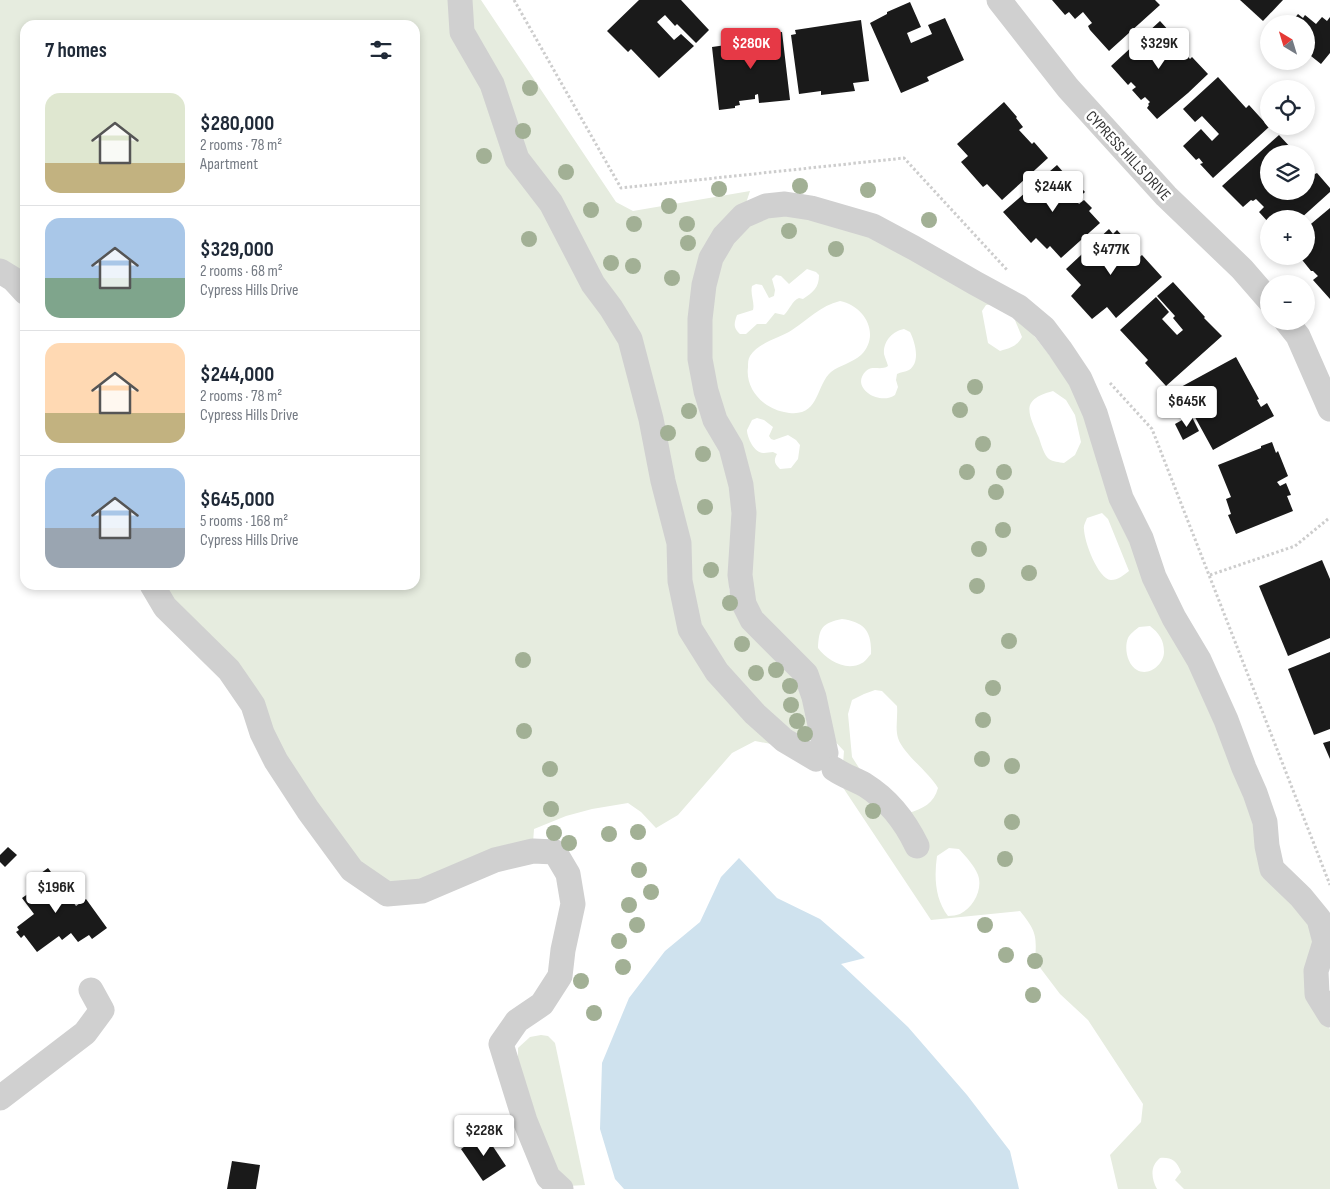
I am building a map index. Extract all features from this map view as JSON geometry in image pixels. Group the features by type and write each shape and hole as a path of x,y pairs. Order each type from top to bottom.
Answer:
{"street":[{"path":"460,0 462,32 492,84 517,159 552,203 593,284 611,308 630,339 651,419 663,481 679,543 680,581 690,629 717,672 756,714 784,740 824,755 845,777 862,784 883,800 901,817 917,846"},
{"name":"CYPRESS HILLS DRIVE","path":"999,0 1068,88 1166,196 1242,269 1260,290"},
{"path":"824,755 814,697 806,674 752,620 744,604 740,575 744,513 741,485 731,447 715,420 706,391 700,359 702,302 711,258 724,236 743,216 766,206 785,204 811,208 872,226 914,248 974,284 1020,307 1044,328 1060,349 1080,379 1095,413 1121,498 1141,538 1154,577 1174,618 1199,660 1226,720 1265,822 1267,846 1272,869 1319,919 1325,942 1316,971 1317,994 1330,1015"},
{"path":"0,271 13,279 20,287"},
{"path":"1293,330 1298,336 1330,409"},
{"path":"155,590 165,607 228,670 253,705 262,733 276,761 308,810 352,870 387,894 422,891 495,860 533,850 555,852 568,874 573,904 560,976 542,1004 516,1020 501,1044 524,1121 548,1177 561,1189"},
{"path":"0,1098 85,1032 102,1010 91,990"}],"path":[{"path":"514,0 621,188 904,158 1011,276"},
{"path":"1105,378 1152,429 1330,885"},
{"path":"1210,575 1295,546 1328,519"}],"shaded area":[{"path":"0,0 452,0 453,20 619,333 667,523 677,604 782,746 755,741 732,753 678,815 656,828 641,812 628,803 592,809 566,816 534,829 533,843 400,886 367,875 163,590 420,590 420,20 20,20 20,279 0,265"},
{"path":"469,0 481,0 616,202 633,211 750,191 745,206 703,255 718,441 735,503 729,589 736,612 799,679 811,724 807,741 756,705 699,630 648,369 529,156 471,29"},
{"path":"789,211 860,232 1016,313 1070,381 1169,621 1224,745 1312,921 1324,1021 1330,1029 1330,1189 1184,1189 1175,1180 1181,1172 1178,1165 1173,1160 1160,1158 1154,1165 1152,1172 1157,1189 1118,1189 1110,1155 1141,1122 1143,1104 1088,1020 1060,994 1035,961 1036,945 1034,934 1029,924 1020,911 931,920 838,780 843,764 844,751 830,736 747,588 721,416 706,363 718,265 740,228","holes":["807,269 819,275 815,289 803,299 797,299 784,315 775,313 766,324 757,324 746,334 740,334 735,327 735,321 737,315 753,310 752,286 756,284 762,285 769,298 774,296 775,290 772,279 776,275 781,276 789,284","840,301 857,309 863,315 870,330 870,339 867,347 857,358 831,372 810,407 796,413 776,410 763,402 749,383 748,360 759,347 792,330 826,306","995,304 1012,313 1022,337 1018,343 1000,351 988,343 982,311 986,305","904,329 910,332 915,346 915,362 909,370 897,374 898,387 895,395 889,398 875,397 864,389 861,383 862,377 868,369 888,366 884,349 889,337","1053,391 1066,400 1075,415 1081,442 1075,455 1064,463 1047,457 1032,421 1030,414 1031,403 1035,398","757,418 764,420 773,427 769,436 771,439 774,440 788,435 796,440 800,445 798,459 791,468 780,469 775,462 777,454 773,452 761,453 758,451 752,445 747,433 752,420","1102,513 1108,519 1129,571 1116,579 1106,578 1097,567 1089,550 1084,526 1087,518","842,619 861,625 870,639 871,654 863,662 850,666 837,663 826,657 818,648 819,636 826,625","1150,626 1162,640 1164,648 1163,657 1159,665 1151,671 1142,672 1137,670 1131,664 1126,651 1129,637 1139,627","875,690 882,691 897,706 898,738 910,757 938,788 934,798 927,805 908,813 861,771 852,757 848,714 852,700","949,848 959,849 972,864 978,875 979,886 976,897 965,911 948,916 940,902 936,888 937,856"]},
{"path":"548,1036 555,1043 585,1185 568,1186 552,1167 518,1059 518,1048 530,1037"}],"water":[{"path":"739,858 777,898 820,919 865,958 841,964 908,1027 967,1095 1010,1151 1019,1189 624,1189 615,1179 600,1129 602,1063 629,998 665,951 700,922 721,877"}],"building":[{"path":"639,0 681,0 709,30 696,43 665,15 657,22 674,40 681,34 694,46 659,78 631,49 628,52 607,31"},
{"path":"1052,0 1155,0 1160,5 1109,51 1090,30 1088,26 1092,23 1083,12 1075,19 1069,12 1065,15"},
{"path":"1240,0 1283,0 1269,15 1260,15 1260,18"},
{"path":"910,2 921,27 907,33 911,43 932,34 928,25 945,18 964,60 927,77 929,81 901,93 870,23 887,14 887,12"},
{"path":"1322,17 1327,21 1330,17 1330,53 1321,64 1315,59 1315,23"},
{"path":"861,20 869,81 853,83 855,91 821,95 821,91 799,94 791,35 796,34 795,30"},
{"path":"1160,21 1180,43 1178,45 1190,59 1192,57 1208,74 1157,119 1147,108 1150,102 1145,97 1141,100 1132,90 1136,87 1131,82 1128,85 1111,66"},
{"path":"771,30 772,33 782,32 790,100 759,103 758,94 755,95 755,99 739,101 740,105 735,106 735,108 719,110 712,47 726,45 725,40 744,38 743,34"},
{"path":"1218,77 1246,108 1249,105 1260,117 1260,135 1213,178 1200,164 1203,163 1199,158 1196,160 1183,146 1201,129 1212,141 1219,134 1202,116 1195,122 1183,109"},
{"path":"1004,102 1023,127 1019,130 1032,144 1034,142 1048,158 1002,200 987,184 983,187 961,162 968,156 957,144"},
{"path":"1279,135 1288,145 1268,145"},
{"path":"1260,152 1260,200 1315,200 1315,174 1317,173 1330,188 1330,192 1310,210 1261,210 1264,207 1256,199 1251,200 1243,207 1222,186"},
{"path":"1057,165 1085,192 1076,200 1079,204 1084,200 1092,208 1089,211 1100,223 1061,258 1050,246 1047,249 1036,238 1031,243 1003,212"},
{"path":"1330,208 1330,299 1315,282 1315,278 1318,276 1306,265 1315,265 1315,220"},
{"path":"1109,229 1113,234 1117,230 1128,242 1125,245 1137,259 1142,255 1162,277 1116,318 1107,307 1092,319 1071,296 1081,285 1066,269"},
{"path":"1173,282 1222,336 1166,386 1145,363 1148,360 1120,330 1156,297 1169,312 1162,319 1177,335 1183,330 1173,318 1175,316 1157,296"},
{"path":"1236,357 1259,399 1257,400 1261,407 1267,403 1274,416 1213,450 1179,388"},
{"path":"1191,415 1199,431 1183,440 1175,424"},
{"path":"1272,442 1276,453 1278,451 1288,476 1277,482 1280,486 1286,483 1291,495 1287,496 1293,511 1236,534 1228,515 1231,514 1226,499 1231,497 1218,465"},
{"path":"1322,560 1330,579 1330,638 1288,656 1259,586"},
{"path":"1330,652 1330,729 1314,735 1288,669"},
{"path":"1330,741 1330,759 1323,743"},
{"path":"8,847 17,855 5,867 0,862 0,855"},
{"path":"48,868 76,906 86,899 107,928 92,939 89,935 78,942 71,933 62,940 59,936 37,952 24,935 21,938 16,932 19,930 17,927 34,914 22,898 32,891 27,883"},
{"path":"484,1133 506,1166 483,1181 461,1149"},
{"path":"232,1161 260,1165 256,1189 227,1189"}]}
